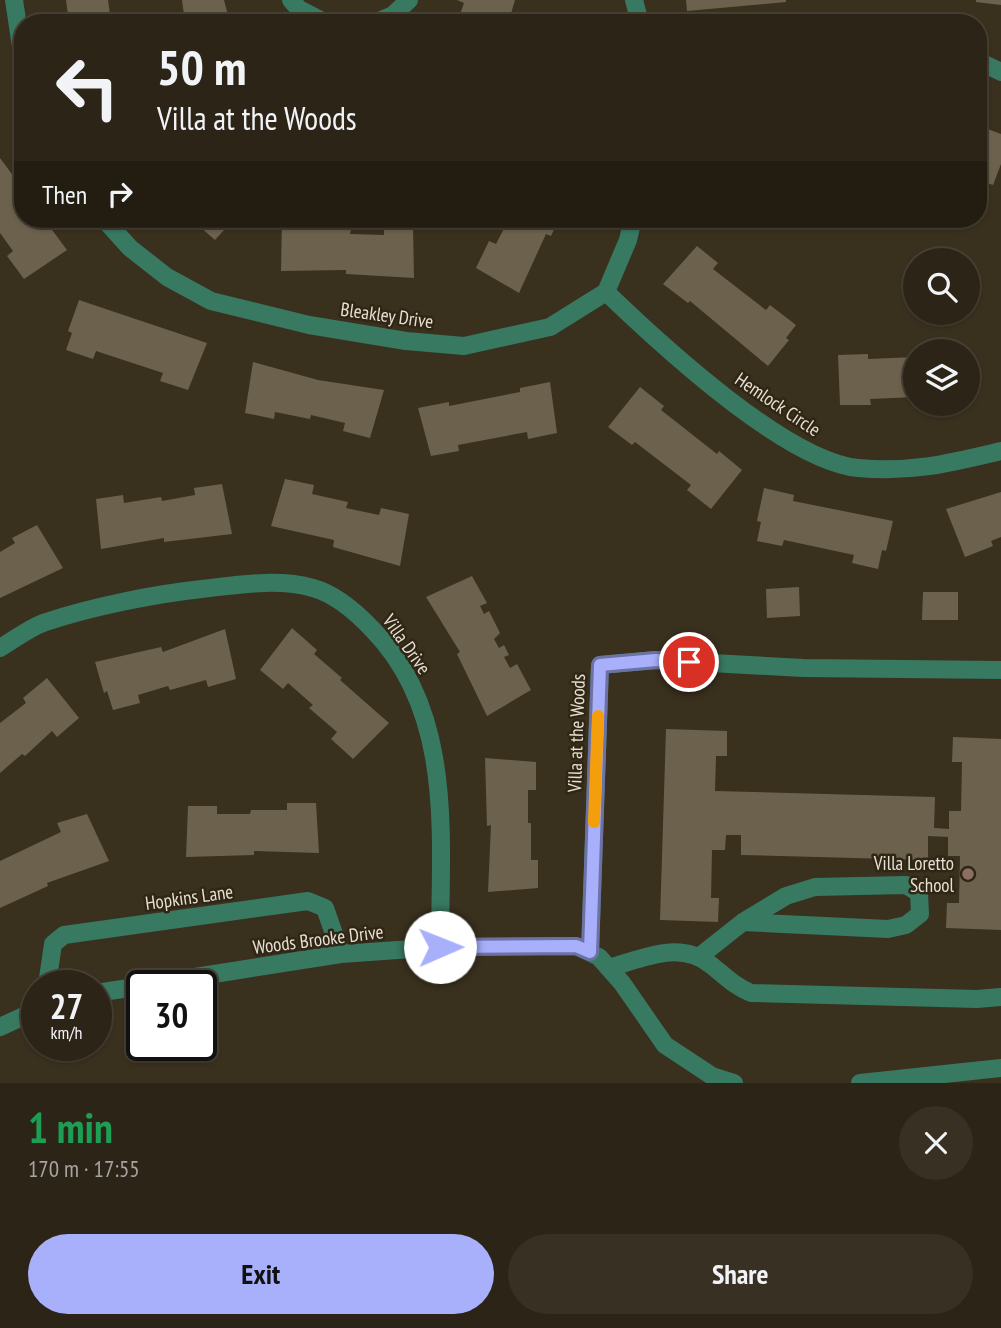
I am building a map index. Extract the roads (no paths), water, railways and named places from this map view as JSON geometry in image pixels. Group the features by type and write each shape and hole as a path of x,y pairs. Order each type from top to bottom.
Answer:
{"street":[{"path":"291,0 309,14"},
{"path":"394,14 409,0"},
{"name":"Bleakley Drive","path":"112,228 130,248 167,277 212,301 309,325 405,341 464,346 550,327 606,292"},
{"path":"606,292 631,228"},
{"name":"Hemlock Circle","path":"606,292 712,386 803,450 856,468 925,469 1001,451"},
{"name":"Villa Drive","path":"0,648 44,622 178,591 256,583 313,588 356,612 379,636 408,676 430,727 437,768 440,832 440,947"},
{"name":"Villa at the Woods","path":"590,952 600,665 656,660 803,668 1001,670"},
{"path":"700,956 743,922 786,896 815,887 906,885 919,893 920,914 905,925 888,929 743,922"},
{"name":"Hopkins Lane","path":"49,970 53,944 64,935 308,901 325,908 341,954"},
{"name":"Woods Brooke Drive","path":"217,973 341,954 440,947 576,946 590,952"},
{"path":"609,968 686,950 700,956 735,987 751,993 977,999 1001,997"},
{"path":"590,952 609,968 665,1045 712,1076 734,1083"},
{"path":"0,1027 21,1017"},
{"path":"860,1083 1001,1069"}],"place":[{"name":"Villa Loretto School","path":"968,874"}]}
